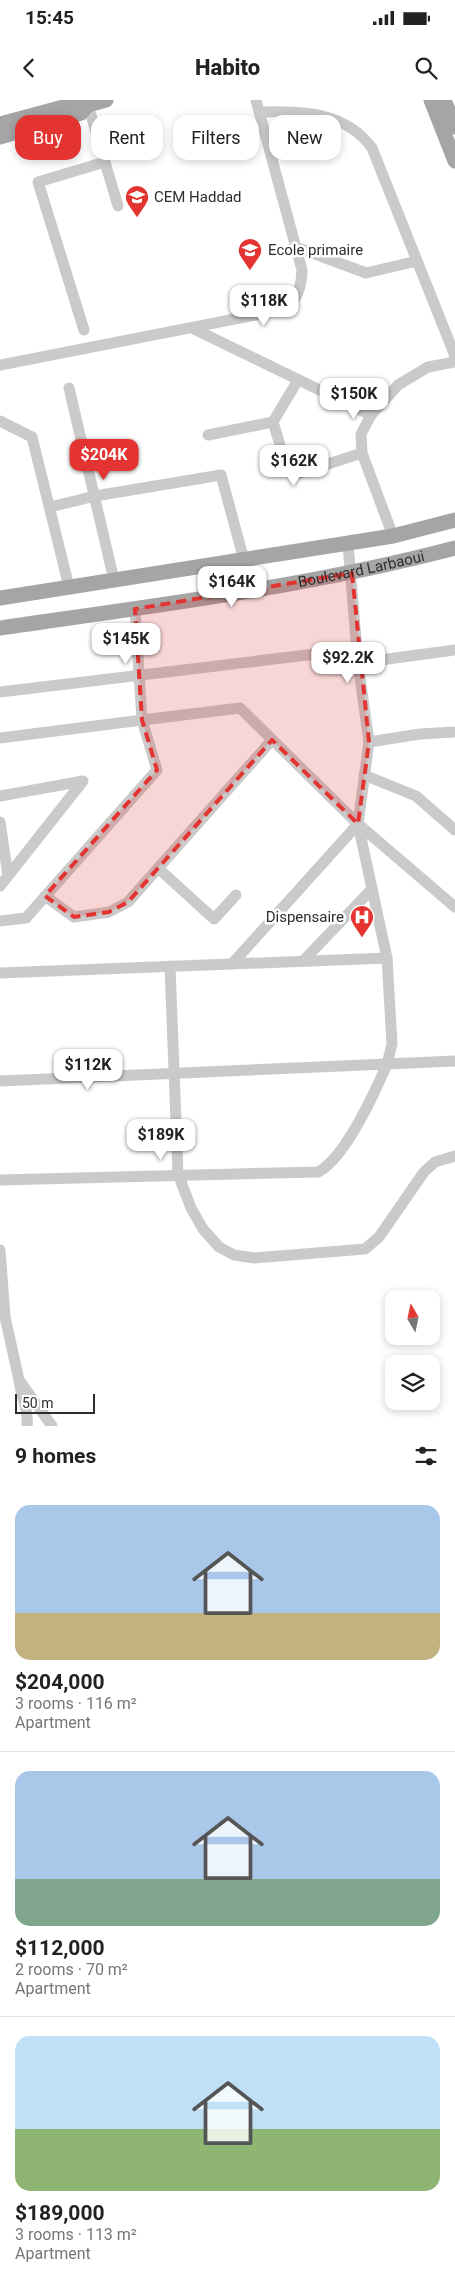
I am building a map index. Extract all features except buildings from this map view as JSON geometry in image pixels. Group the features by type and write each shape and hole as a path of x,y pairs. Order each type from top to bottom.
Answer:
{"main road":[{"path":"0,124 78,103 88,105 106,100"},
{"path":"432,100 455,162"},
{"path":"444,100 455,127"},
{"path":"0,137 81,114 88,105"},
{"name":"Boulevard Larbaoui","path":"0,598 348,544 393,536 455,520"},
{"name":"Boulevard Larbaoui","path":"0,628 135,609 352,573 455,548"}],"street":[{"path":"88,105 118,206"},
{"path":"0,365 266,313 288,306 297,295 302,284 302,270 258,106 327,116 361,134 372,148 455,356"},
{"path":"84,330 38,182 105,162"},
{"path":"296,247 366,273 417,261"},
{"path":"192,328 371,415"},
{"path":"393,536 362,453 361,434 371,415 398,385 428,367 455,362"},
{"path":"208,435 273,422 298,380"},
{"path":"69,388 114,580"},
{"path":"0,421 32,437 69,586"},
{"path":"273,422 288,470 297,474 362,453"},
{"path":"50,507 95,496 221,475 244,560"},
{"path":"0,1180 178,1174 318,1172 327,1167 339,1152 373,1097 388,1064 392,1044 387,958 358,824 369,742 358,663 352,573 348,544"},
{"path":"0,921 26,918 157,770 142,720 135,609"},
{"path":"0,692 357,649"},
{"path":"358,663 455,650"},
{"path":"0,738 240,708 358,824 455,907"},
{"path":"369,742 420,734 455,732"},
{"path":"45,896 74,918 109,912 128,902 272,740"},
{"path":"364,775 416,796 455,830"},
{"path":"0,796 83,781 0,886"},
{"path":"0,822 8,876"},
{"path":"232,964 358,824"},
{"path":"158,868 214,919 236,895"},
{"path":"303,961 372,889"},
{"path":"0,973 387,958"},
{"path":"170,966 176,1074 178,1174 191,1208 203,1229 219,1247 234,1256 254,1258 365,1249 379,1237 424,1172 435,1162 455,1156"},
{"path":"0,1081 455,1061"},
{"path":"0,1250 6,1317 21,1394 29,1414 27,1426"},
{"path":"19,1380 52,1426"}],"highlighted area":[{"path":"352,573 369,742 358,824 272,740 128,902 109,912 74,917 45,896 157,770 142,720 135,609"}],"place":[{"name":"CEM Haddad","path":"137,218"},
{"name":"Ecole primaire","path":"250,271"},
{"name":"Dispensaire","path":"362,938"}]}
